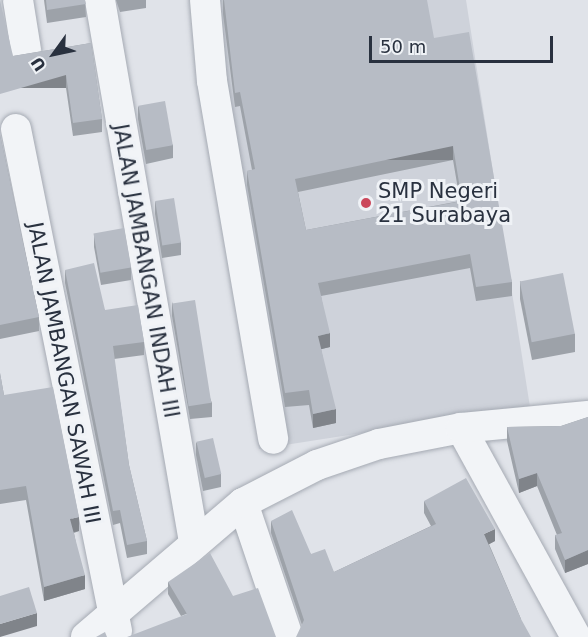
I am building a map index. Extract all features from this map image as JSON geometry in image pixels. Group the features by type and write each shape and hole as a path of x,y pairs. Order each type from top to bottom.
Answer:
{"street":[{"path":"18,0 26,50"},
{"name":"JALAN JAMBANGAN INDAH III","path":"100,0 194,542"},
{"path":"205,0 212,81 273,439"},
{"name":"JALAN JAMBANGAN SAWAH III","path":"16,129 115,627"},
{"path":"86,637 115,627 194,542 243,503 317,465 379,444 461,428 588,416"},
{"path":"461,428 576,637"},
{"path":"243,503 288,637"}],"shaded area":[{"name":"SMP Negeri 21 Surabaya","path":"213,0 466,0 530,407 259,449"}],"building":[{"path":"0,0 13,56 91,43 102,119 73,123 66,75 0,94"},
{"path":"46,0 85,0 86,4 47,10"},
{"path":"224,0 427,0 434,38 469,32 512,282 476,287 470,254 318,283 330,333 318,336 336,409 313,414 309,390 285,393 247,171 255,169 240,92 235,93","holes":["453,146 462,201 306,230 295,179"]},
{"path":"165,101 173,145 146,150 138,106"},
{"path":"0,135 39,317 0,325"},
{"path":"174,198 181,242 162,245 155,201"},
{"path":"124,228 131,267 100,273 93,233"},
{"path":"94,263 105,310 138,305 144,342 113,346 129,465 147,541 127,545 120,510 113,511 65,270"},
{"path":"563,273 575,334 532,342 520,281"},
{"path":"195,300 211,403 189,406 172,304"},
{"path":"0,373 4,395 53,387 79,517 70,519 85,575 44,587 26,486 0,490"},
{"path":"588,417 588,550 565,560 555,535 562,533 537,473 519,479 507,427 561,426"},
{"path":"213,438 221,474 205,478 196,442"},
{"path":"466,478 495,529 484,534 531,637 296,637 304,620 271,521 292,510 311,554 325,549 334,572 436,524 424,501"},
{"path":"210,553 233,596 258,588 276,637 127,637 187,614 168,582"},
{"path":"29,587 37,613 0,624 0,596"},
{"path":"105,632 107,637 96,637"}],"place":[{"name":"SMP Negeri 21 Surabaya","path":"366,203"}]}
